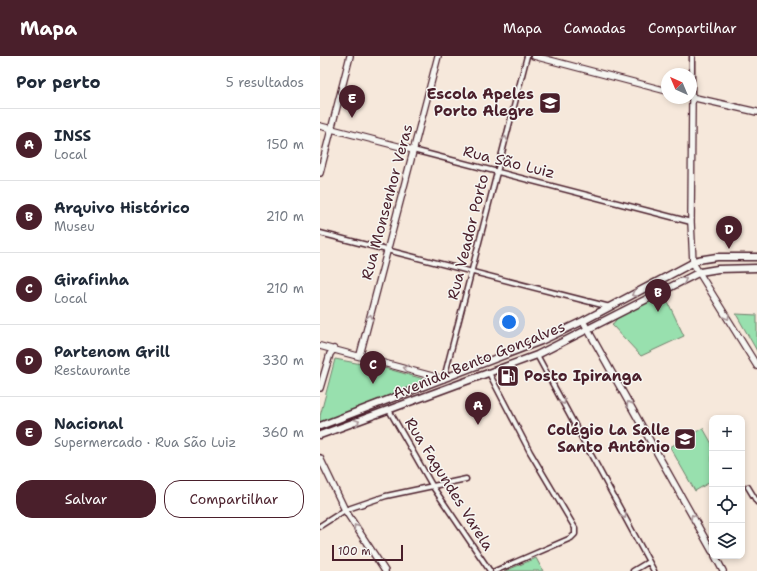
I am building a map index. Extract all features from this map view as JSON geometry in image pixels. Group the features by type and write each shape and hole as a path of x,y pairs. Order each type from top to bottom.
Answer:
{"main road":[{"name":"Avenida Bento Gonçalves","path":"320,426 541,341 583,321 693,263 717,257 757,257"},
{"name":"Avenida Bento Gonçalves","path":"320,435 537,355 588,331 700,272 718,269 757,268"}],"street":[{"path":"320,173 350,56"},
{"name":"Rua Monsenhor Veras","path":"360,355 438,56"},
{"name":"Rua Veador Porto","path":"444,378 527,56"},
{"path":"534,56 661,89"},
{"path":"692,56 692,68"},
{"path":"697,98 757,112"},
{"path":"692,104 691,222 693,263 757,366"},
{"name":"Rua São Luiz","path":"320,126 691,222"},
{"path":"320,233 610,307"},
{"path":"583,321 709,546"},
{"path":"320,346 360,355 444,378"},
{"path":"327,348 330,354"},
{"path":"320,388 330,354 334,349"},
{"path":"537,355 654,571"},
{"path":"489,373 530,452 575,528 575,534 571,538 495,571"},
{"name":"Rua Fagundes Varela","path":"389,410 433,487 490,571"},
{"path":"320,458 345,510 385,571"},
{"path":"320,526 345,510 386,496 466,479"},
{"path":"748,487 757,502"},
{"path":"717,559 723,571"},
{"path":"633,571 648,562"}],"green space":[{"path":"664,294 684,336 641,356 612,325 619,316"},
{"path":"736,314 757,315 757,351"},
{"path":"335,359 388,369 427,380 320,423 320,416"},
{"path":"703,428 709,439 709,483 695,491 670,447"},
{"path":"536,558 543,571 505,571 534,559"}],"place":[{"name":"Escola Apeles Porto Alegre","path":"550,103"},
{"name":"Nacional","path":"352,118"},
{"name":"Partenom Grill","path":"729,249"},
{"name":"Arquivo Histórico","path":"658,312"},
{"name":"Posto Ipiranga","path":"508,376"},
{"name":"Girafinha","path":"373,384"},
{"name":"INSS","path":"478,425"},
{"name":"Colégio La Salle Santo Antônio","path":"685,439"}]}
